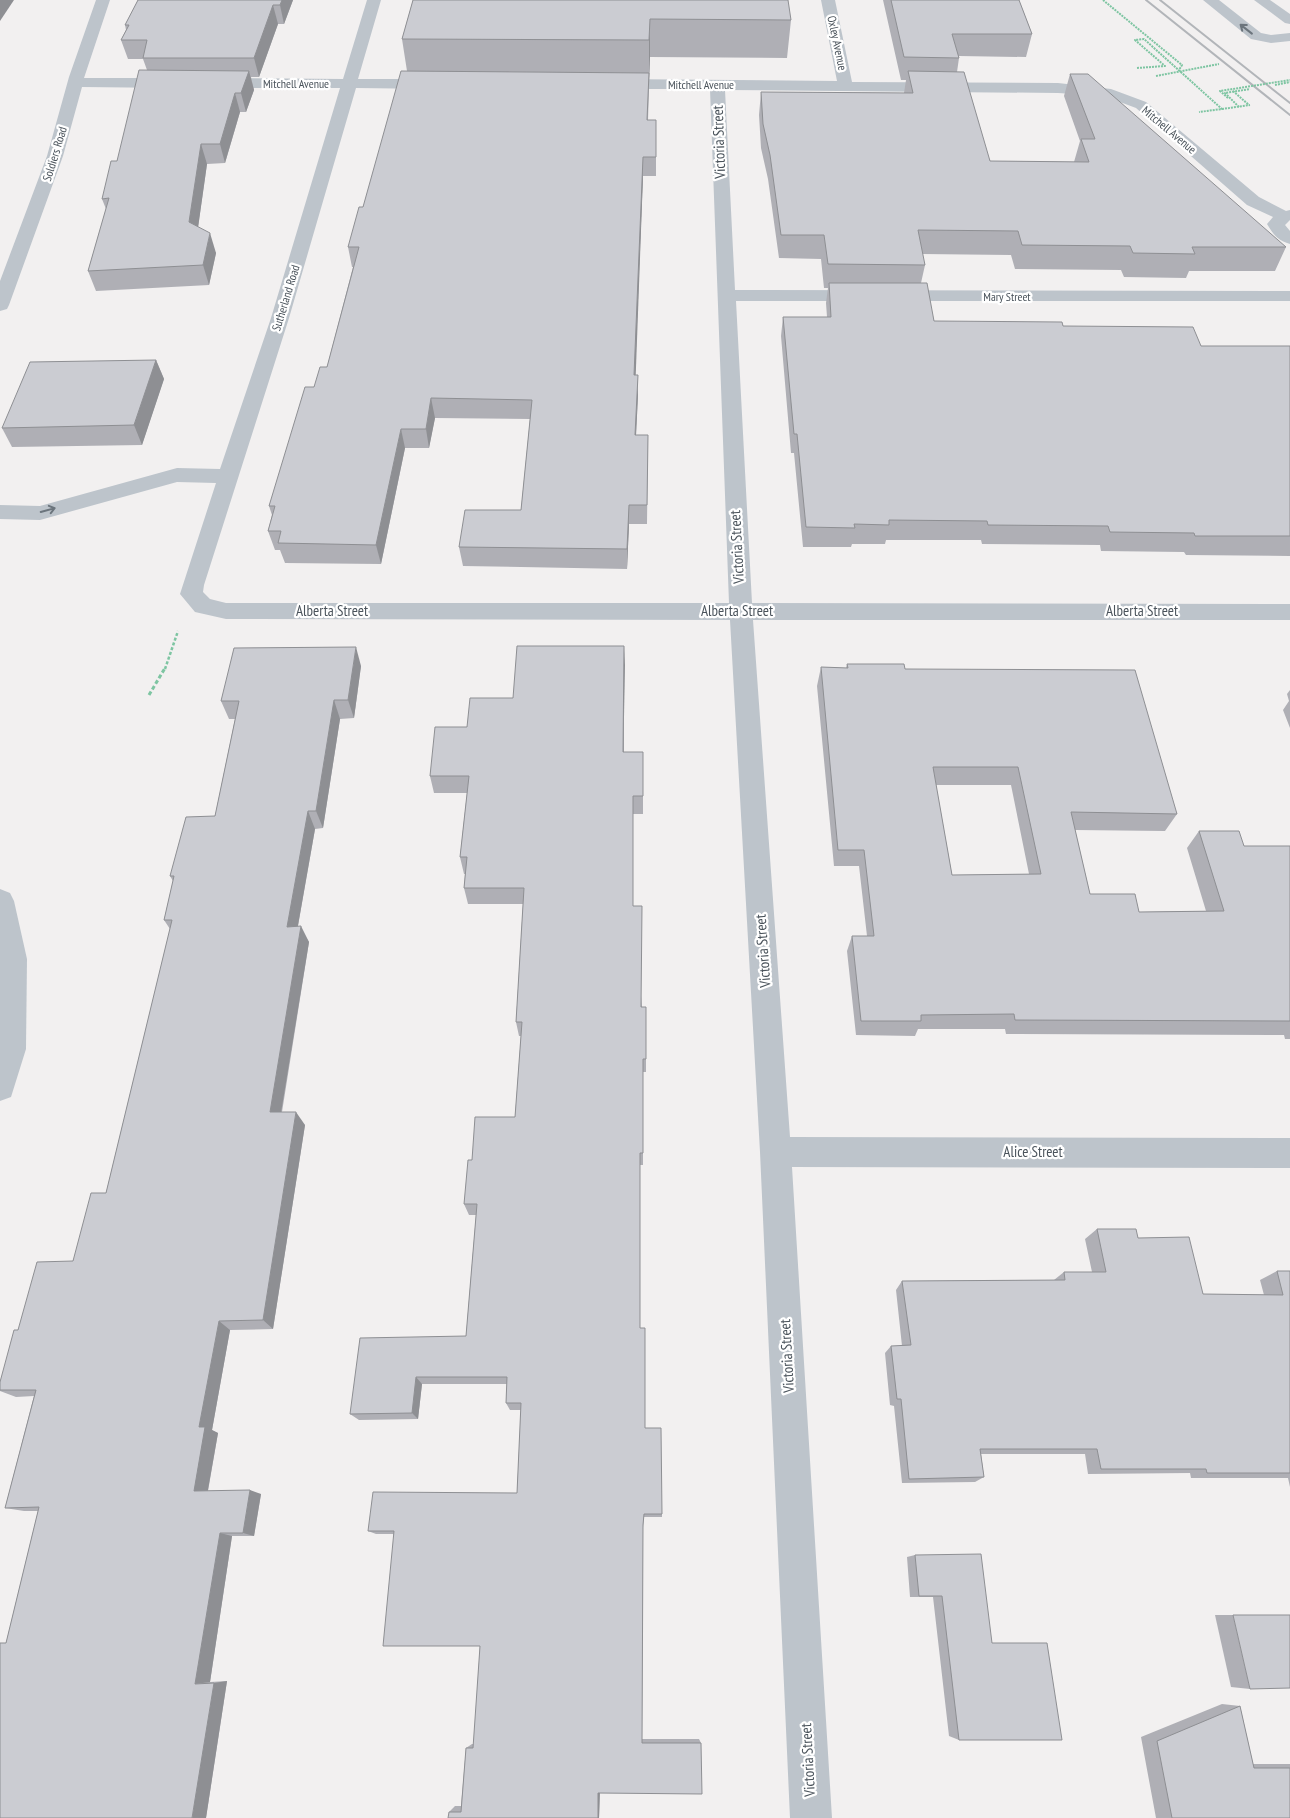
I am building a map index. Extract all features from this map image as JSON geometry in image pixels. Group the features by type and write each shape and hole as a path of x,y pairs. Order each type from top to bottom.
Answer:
{"street":[{"name":"Soldiers Road","path":"0,305 41,198 103,0"},
{"name":"Sutherland Road","path":"191,594 227,476 280,318 374,0"},
{"name":"Oxley Avenue","path":"828,0 845,85"},
{"path":"1210,0 1256,36 1270,39 1290,37"},
{"path":"1261,0 1290,20"},
{"name":"Mitchell Avenue","path":"76,82 448,84"},
{"name":"Mitchell Avenue","path":"597,84 1058,88 1091,90 1118,95 1150,112 1253,201 1287,216"},
{"name":"Victoria Street","path":"717,84 725,295 741,611 776,1152 811,1818"},
{"path":"1287,216 1278,220 1277,229 1290,239"},
{"name":"Mary Street","path":"725,295 1290,296"},
{"path":"0,512 40,513 177,475 227,476"},
{"name":"Alberta Street","path":"191,594 203,606 226,611 1290,612"},
{"path":"0,901 13,959 11,1049 0,1087"},
{"name":"Alice Street","path":"776,1152 1290,1153"}],"path":[{"path":"1103,0 1182,65 1179,70"},
{"path":"1131,68 1165,66 1135,40 1144,39 1222,109"},
{"path":"1179,70 1219,64"},
{"path":"1238,107 1220,91 1290,81"},
{"path":"1275,85 1290,81"},
{"path":"1228,98 1225,93 1250,89"},
{"path":"1194,113 1250,105 1231,90"},
{"path":"149,695 163,674 191,594"}],"building":[{"path":"138,0 282,0 280,5 273,5 254,58 143,58 147,40 121,40 129,25 125,25"},
{"path":"413,0 788,0 791,20 650,19 649,40 402,39"},
{"path":"891,0 1019,0 1032,34 952,34 959,58 904,57"},
{"path":"139,70 249,71 241,93 235,93 220,144 201,144 189,222 210,233 203,265 88,271 109,198 102,199 111,161 117,161"},
{"path":"401,71 649,73 647,120 656,120 656,157 643,157 634,375 638,375 635,435 648,435 647,505 629,505 627,549 459,547 465,510 521,510 532,400 431,398 426,429 401,429 376,545 278,543 281,531 268,531 275,506 269,506 305,387 314,387 320,367 327,367 359,247 348,247 359,207 363,207"},
{"path":"908,71 964,72 990,161 1089,162 1081,139 1095,139 1070,74 1088,74 1286,247 1192,247 1195,254 1133,253 1130,246 1022,245 1018,231 918,230 925,265 828,264 824,235 781,235 770,155 763,124 761,92 913,93"},
{"path":"829,283 927,283 934,321 1062,322 1063,326 1193,327 1201,346 1290,346 1290,536 1195,536 1194,533 1110,532 1108,526 988,525 987,521 889,520 889,525 854,524 855,528 806,527 797,434 794,434 783,317 831,317"},
{"path":"156,360 134,425 2,428 30,362"},
{"path":"517,646 624,646 623,752 643,752 643,796 633,796 633,906 642,906 641,1007 646,1007 646,1059 643,1059 643,1153 640,1153 640,1328 645,1328 645,1428 661,1428 662,1514 644,1514 643,1525 642,1743 701,1743 702,1794 598,1793 598,1818 448,1818 449,1812 461,1812 466,1748 473,1748 480,1646 383,1646 394,1531 368,1531 373,1492 517,1493 521,1403 506,1403 507,1377 416,1377 412,1413 350,1414 360,1338 466,1336 477,1204 464,1204 468,1160 472,1160 475,1117 515,1117 522,1022 516,1022 524,888 464,888 467,857 460,857 469,776 430,776 435,727 467,727 470,698 513,698"},
{"path":"356,647 348,700 334,700 316,811 308,811 287,927 301,926 270,1112 296,1112 263,1320 219,1321 199,1427 205,1427 194,1491 250,1490 243,1533 220,1533 195,1684 214,1683 192,1818 0,1818 0,1643 6,1643 39,1507 5,1508 36,1390 0,1390 0,1382 14,1330 18,1330 37,1262 73,1261 91,1193 106,1193 172,920 164,920 174,876 170,876 186,817 215,816 239,701 221,701 234,648"},
{"path":"847,664 904,664 905,669 1135,670 1177,814 1071,812 1090,894 1135,894 1139,912 1224,911 1199,831 1239,831 1244,846 1290,846 1290,1021 1015,1020 1014,1014 921,1015 921,1021 861,1021 852,936 874,936 864,850 838,850 821,667 848,668","holes":["933,767 1018,767 1041,874 952,875"]},
{"path":"1097,1229 1136,1229 1138,1238 1189,1237 1203,1294 1283,1295 1277,1271 1290,1271 1290,1473 1207,1473 1206,1469 1101,1469 1097,1449 980,1449 984,1477 909,1479 901,1399 897,1399 891,1346 911,1345 902,1281 1065,1280 1064,1272 1106,1272"},
{"path":"981,1554 992,1643 1047,1643 1062,1740 959,1740 942,1596 919,1596 915,1555"},
{"path":"1233,1615 1290,1615 1290,1688 1250,1689"},
{"path":"1240,1706 1254,1768 1290,1768 1290,1818 1172,1818 1157,1741"}],"railway":[{"path":"1146,0 1290,115"},
{"path":"1160,0 1290,103"}]}
